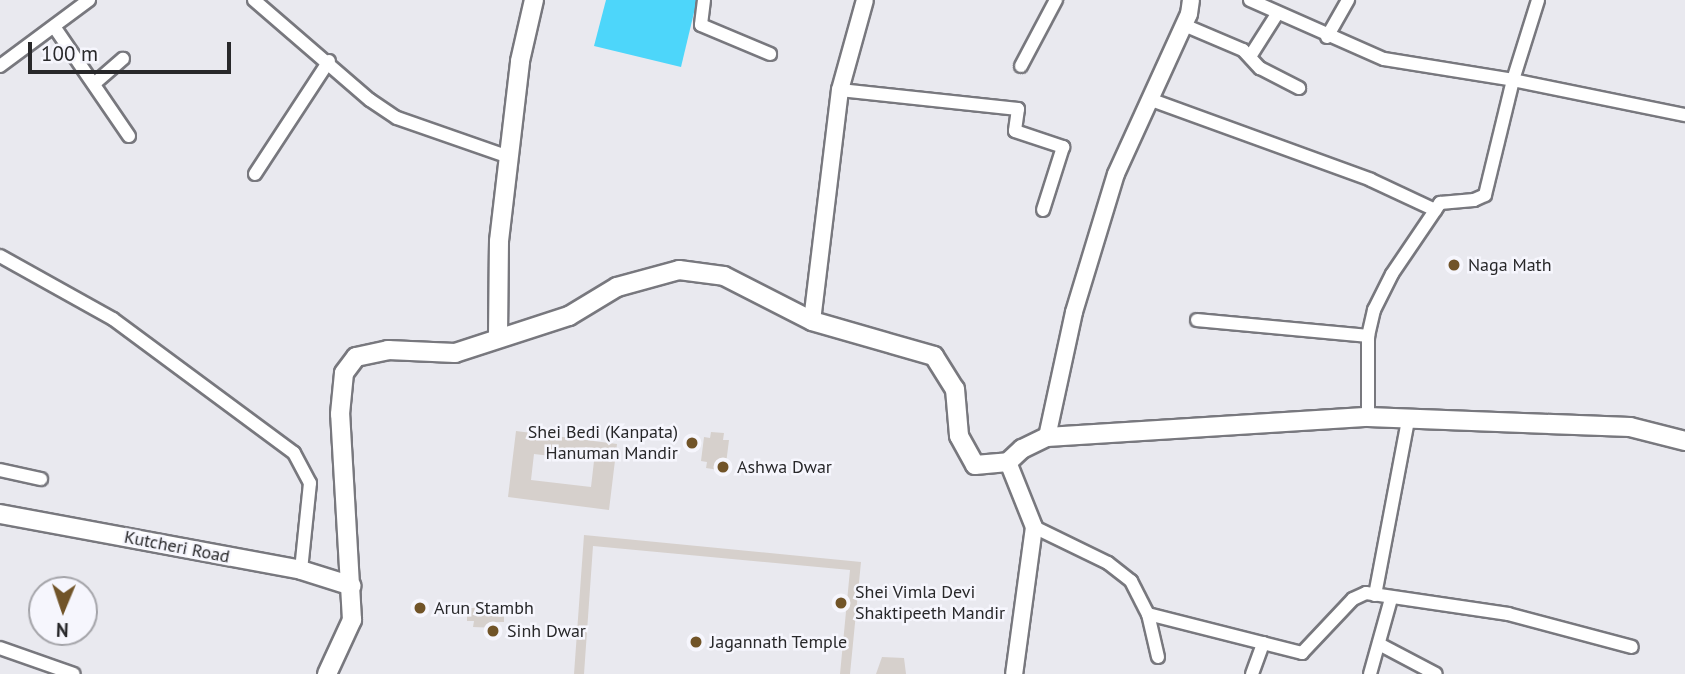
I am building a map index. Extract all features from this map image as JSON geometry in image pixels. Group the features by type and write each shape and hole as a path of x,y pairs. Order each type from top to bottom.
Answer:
{"main road":[{"path":"498,336 499,241 520,61 534,0"},
{"path":"327,674 352,620 352,586 341,494 340,414 344,373 356,357 388,351 455,353 498,336 569,317 617,287 679,270 724,276 811,321 934,356 955,389 959,436 975,465 1008,462 1022,449 1047,437 1368,417 1630,427 1685,441"},
{"name":"Kutcheri Road","path":"0,514 301,570 352,586"}],"street":[{"path":"0,66 55,28 89,0"},
{"path":"254,0 329,61 370,100 397,118 509,157"},
{"path":"704,0 701,25 770,54"},
{"path":"811,321 841,90 865,0"},
{"path":"1021,65 1056,0"},
{"path":"1047,437 1074,312 1116,174 1184,25 1191,0"},
{"path":"1250,0 1327,37 1384,59 1513,80 1685,115"},
{"path":"1327,37 1348,0"},
{"path":"1368,417 1368,336 1374,310 1392,274 1435,210 1446,200 1474,200 1485,195 1513,80 1538,0"},
{"path":"1251,55 1277,14"},
{"path":"1184,25 1251,55 1260,68 1299,88"},
{"path":"55,28 129,136"},
{"path":"95,83 124,59"},
{"path":"256,174 329,61"},
{"path":"841,90 1018,109 1015,131 1063,147 1042,210"},
{"path":"1149,99 1371,180 1435,210"},
{"path":"0,256 113,320 295,453 310,483 301,570"},
{"path":"1198,320 1368,336"},
{"path":"1375,595 1408,420"},
{"path":"1008,462 1034,527 1014,674"},
{"path":"0,470 41,479"},
{"path":"1034,527 1108,563 1131,581 1148,614 1158,657"},
{"path":"1148,614 1295,653 1308,650 1359,594 1375,595 1508,614 1632,646"},
{"path":"1370,674 1391,599"},
{"path":"1252,674 1263,643"},
{"path":"1378,644 1436,674"},
{"path":"0,648 74,674"}],"water":[{"path":"606,0 697,0 681,67 594,46"}],"building":[{"path":"516,431 617,444 609,510 508,497","holes":["534,454 594,461 591,487 531,480"]},
{"path":"711,432 724,433 723,440 729,440 726,464 720,463 719,470 706,468 707,462 701,461 704,437 710,438"},
{"path":"584,535 861,562 850,674 840,674 850,570 593,546 584,674 574,674"},
{"path":"474,602 498,603 498,608 504,608 504,622 497,622 497,628 473,627 474,621 467,621 467,608 474,608"},
{"path":"882,657 904,658 906,674 876,674"}],"place":[{"name":"Naga Math","path":"1454,265"},
{"name":"Shei Bedi (Kanpata) Hanuman Mandir","path":"692,443"},
{"name":"Ashwa Dwar","path":"723,467"},
{"name":"Shei Vimla Devi Shaktipeeth Mandir","path":"841,603"},
{"name":"Arun Stambh","path":"420,608"},
{"name":"Sinh Dwar","path":"493,631"},
{"name":"Jagannath Temple","path":"696,642"}]}
